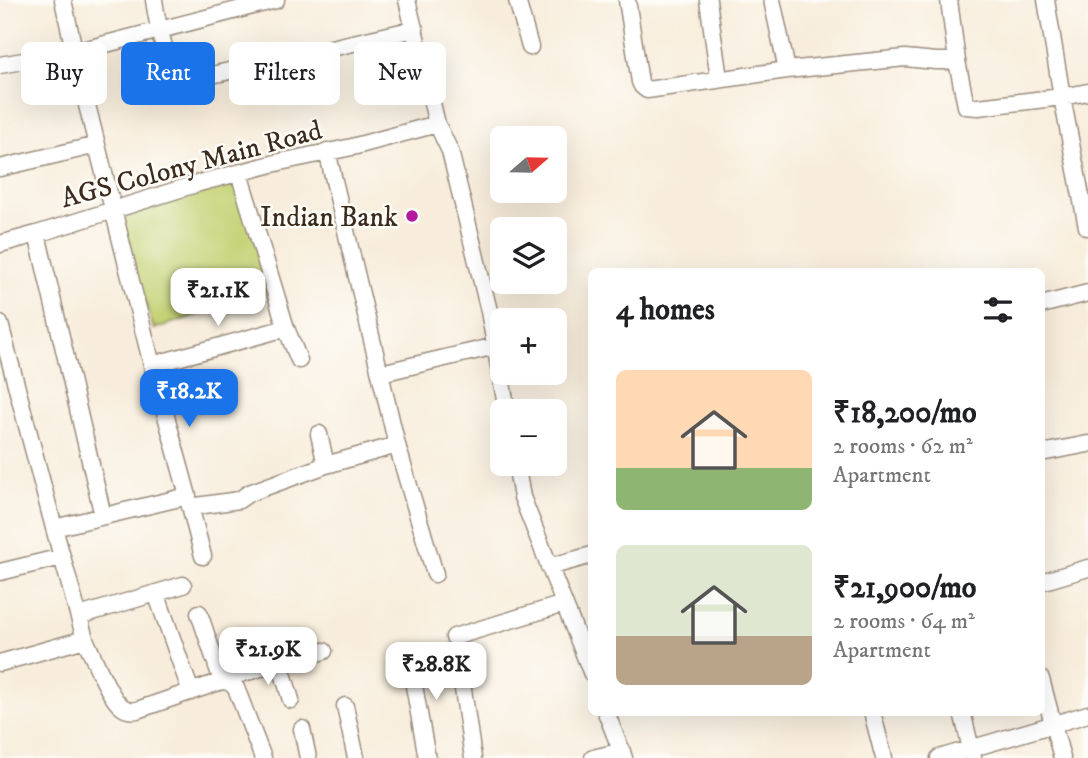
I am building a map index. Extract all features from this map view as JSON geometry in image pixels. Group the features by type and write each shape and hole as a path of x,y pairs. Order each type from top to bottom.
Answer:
{"street":[{"path":"63,0 73,42"},
{"path":"153,0 159,30 174,71 178,78 185,81 415,29"},
{"path":"107,44 276,0"},
{"path":"407,0 437,124 450,151 490,321"},
{"path":"517,0 530,47"},
{"path":"627,0 640,82 649,90 854,62 905,58 957,61"},
{"path":"708,0 719,79"},
{"path":"772,0 787,70"},
{"path":"949,0 966,106 978,107 1088,92"},
{"path":"1046,0 1087,227"},
{"path":"0,65 21,61"},
{"path":"88,105 203,556"},
{"name":"AGS Colony Main Road","path":"0,244 239,173 437,124"},
{"path":"0,168 97,145"},
{"path":"327,151 397,446 435,574"},
{"path":"239,173 286,328 299,360"},
{"path":"37,234 103,516"},
{"path":"1045,303 1088,293"},
{"path":"0,324 85,639 120,706 130,711 137,710 225,682 236,675 324,651"},
{"path":"152,365 286,328"},
{"path":"381,373 490,347"},
{"path":"319,434 326,465"},
{"path":"1045,452 1088,444"},
{"path":"54,528 103,516 189,501 239,500 249,493 326,465 397,446"},
{"path":"518,476 522,498 588,664"},
{"path":"549,567 588,556"},
{"path":"0,572 62,557"},
{"path":"1045,581 1088,568"},
{"path":"79,616 183,585"},
{"path":"156,593 191,692"},
{"path":"454,637 564,604"},
{"path":"199,613 225,682 236,688 263,758"},
{"path":"0,663 85,639"},
{"path":"408,652 427,758"},
{"path":"280,663 291,700"},
{"path":"463,689 473,758"},
{"path":"1045,695 1062,758"},
{"path":"345,706 356,758"},
{"path":"939,758 972,753 1088,714"},
{"path":"593,758 623,754 608,716"},
{"path":"873,716 884,758"},
{"path":"963,716 972,753"},
{"path":"302,729 308,758"}],"green space":[{"path":"238,173 272,290 154,329 115,210"}],"place":[{"name":"Indian Bank","path":"412,216"}]}
